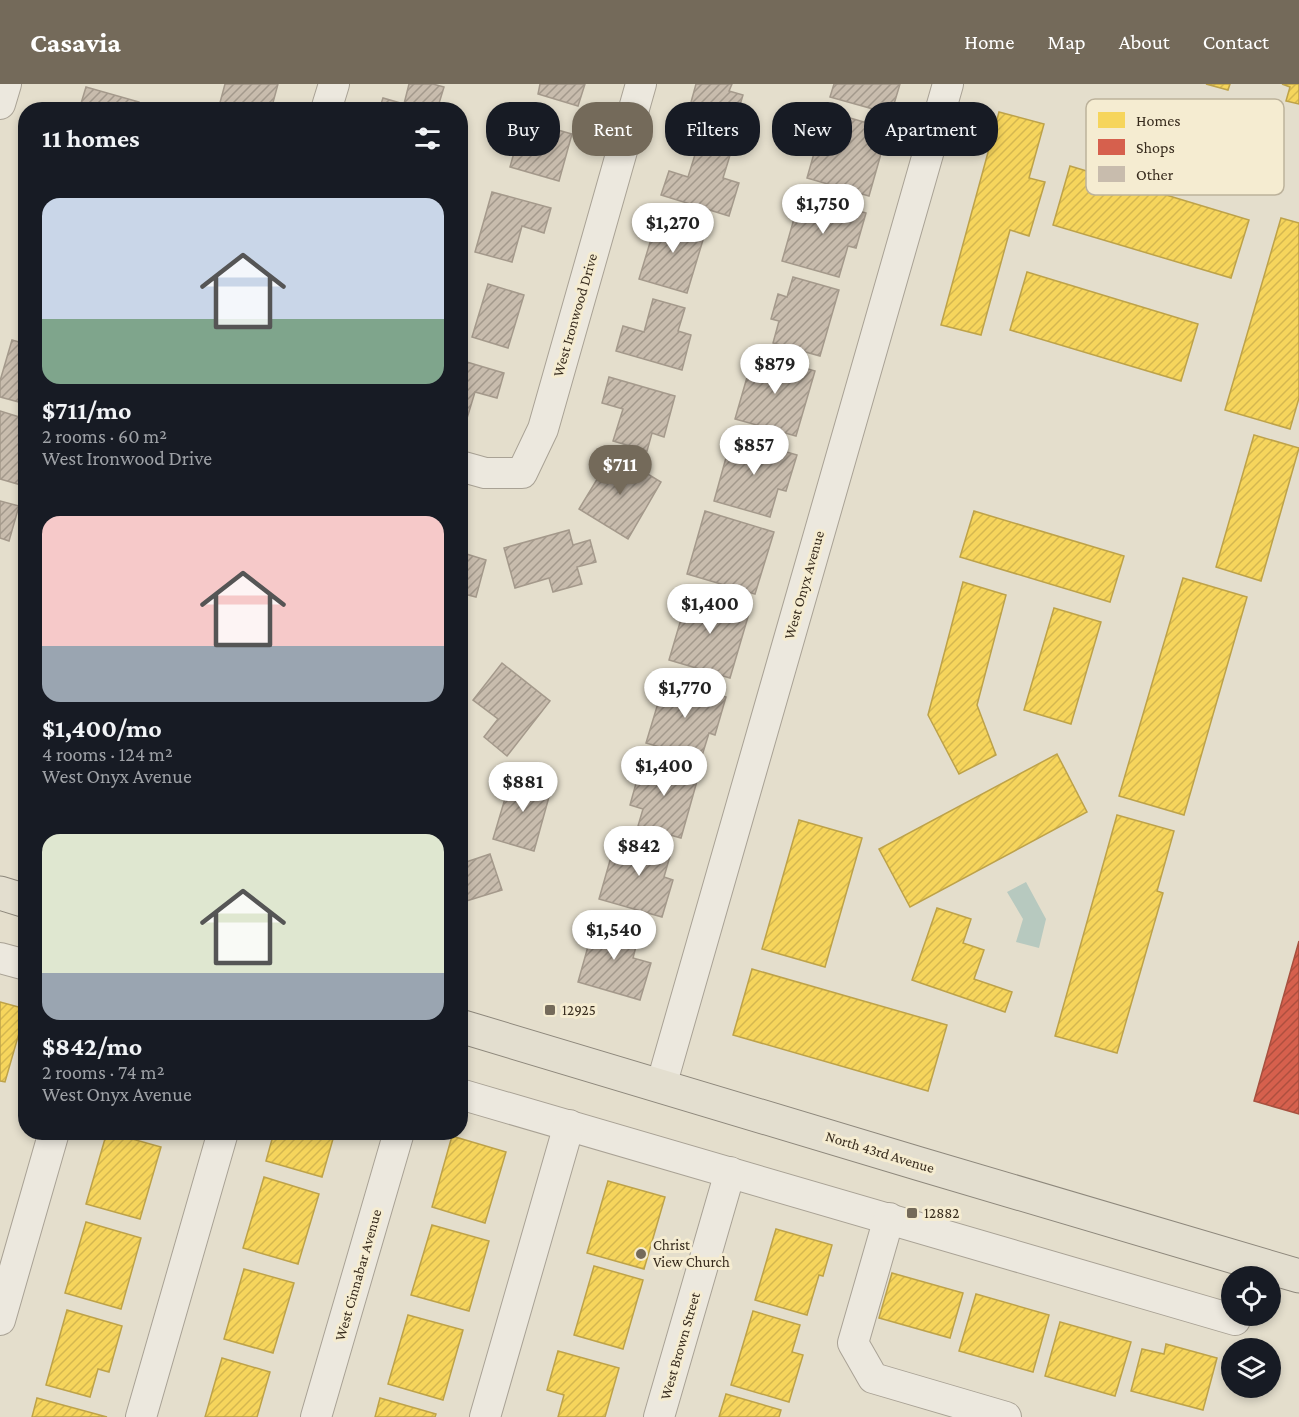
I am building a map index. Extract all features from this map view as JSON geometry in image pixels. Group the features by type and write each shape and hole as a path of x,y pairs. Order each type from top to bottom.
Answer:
{"main road":[{"path":"0,893 18,899"},
{"name":"North 43rd Avenue","path":"468,1028 1299,1276"}],"street":[{"path":"0,104 6,84"},
{"path":"328,102 334,84"},
{"name":"West Ironwood Drive","path":"468,468 485,473 522,473 543,429 641,84"},
{"name":"West Onyx Avenue","path":"661,1086 948,84"},
{"path":"0,958 18,963"},
{"path":"468,1096 1221,1316"},
{"path":"485,1417 568,1125"},
{"path":"0,1320 52,1140"},
{"path":"141,1417 221,1140"},
{"name":"West Cinnabar Avenue","path":"316,1417 397,1140"},
{"name":"West Brown Street","path":"659,1417 730,1172"},
{"path":"889,1218 853,1343 873,1378 1006,1417"}],"shaded area":[{"path":"1026,882 1046,919 1039,948 1016,942 1023,919 1007,892"}],"building: Homes":[{"path":"1206,84 1230,84 1228,90"},
{"path":"1282,84 1299,84 1299,104 1286,101 1290,87"},
{"path":"999,112 1044,124 1029,178 1045,182 1029,236 1010,230 981,335 941,325 987,156 998,156"},
{"path":"1070,166 1086,171 1086,195 1166,195 1249,220 1231,278 1053,225"},
{"path":"1281,218 1299,223 1299,398 1290,429 1225,410"},
{"path":"1027,272 1198,324 1181,381 1010,330"},
{"path":"1254,435 1299,448 1261,581 1216,567"},
{"path":"974,511 1124,556 1110,602 960,557"},
{"path":"1183,578 1247,597 1184,815 1119,796"},
{"path":"963,582 1006,595 977,705 996,755 959,774 928,715"},
{"path":"1054,608 1101,622 1071,724 1024,710"},
{"path":"1057,754 1087,812 910,907 879,849"},
{"path":"1117,815 1174,831 1157,891 1163,893 1117,1053 1055,1036"},
{"path":"799,820 862,838 825,967 762,949"},
{"path":"937,908 971,919 963,943 984,950 974,979 1012,992 1005,1012 912,980"},
{"path":"752,969 947,1025 928,1091 733,1035"},
{"path":"0,1002 18,1007 18,1037 5,1082 0,1081"},
{"path":"105,1140 136,1140 161,1147 140,1219 86,1204"},
{"path":"272,1140 333,1140 322,1177 266,1161"},
{"path":"451,1140 466,1140 506,1152 485,1223 432,1207"},
{"path":"264,1177 319,1194 298,1264 243,1248"},
{"path":"608,1181 665,1197 644,1269 587,1253"},
{"path":"86,1222 141,1238 121,1309 65,1293"},
{"path":"432,1225 489,1241 469,1311 411,1295"},
{"path":"776,1229 832,1245 823,1276 819,1275 807,1315 755,1300"},
{"path":"594,1266 643,1280 623,1349 574,1335"},
{"path":"244,1269 294,1283 273,1353 224,1339"},
{"path":"892,1273 963,1293 950,1338 879,1318"},
{"path":"976,1294 1049,1315 1033,1372 959,1351"},
{"path":"67,1310 122,1326 109,1372 98,1369 90,1397 46,1385"},
{"path":"753,1311 800,1325 792,1352 803,1355 789,1402 731,1385"},
{"path":"408,1315 463,1330 443,1400 388,1384"},
{"path":"1060,1322 1131,1342 1115,1396 1045,1376"},
{"path":"1166,1344 1217,1358 1203,1410 1131,1391 1142,1349 1164,1354"},
{"path":"558,1351 619,1368 605,1417 558,1417 564,1395 547,1390"},
{"path":"222,1358 270,1372 257,1417 205,1417"},
{"path":"726,1394 781,1410 779,1417 719,1417"},
{"path":"37,1398 107,1417 32,1417"},
{"path":"380,1398 436,1414 435,1417 375,1417"}],"building: Shops":[{"path":"1299,941 1299,1114 1254,1101"}],"building: Other":[{"path":"225,84 278,84 273,102 220,102"},
{"path":"409,84 433,84 444,87 439,102 404,102"},
{"path":"540,84 585,84 579,102 572,102 572,104 538,94"},
{"path":"696,84 732,84 729,91 743,95 741,102 691,102"},
{"path":"834,84 900,84 895,102 864,102 864,106 830,97"},
{"path":"86,87 139,102 81,102"},
{"path":"383,98 397,102 382,102"},
{"path":"852,119 864,122 864,156 880,156 869,196 807,178 813,156 852,156"},
{"path":"560,131 572,134 559,181 510,167 513,156 560,156"},
{"path":"695,156 730,156 723,178 739,183 729,216 661,195 669,171 688,177"},
{"path":"492,192 551,208 544,233 522,226 512,262 475,252"},
{"path":"801,194 866,213 856,248 848,246 839,277 782,261"},
{"path":"658,216 706,230 687,293 639,279"},
{"path":"793,277 839,290 820,356 773,343 779,321 771,319 778,294 787,297"},
{"path":"488,284 524,295 508,348 472,337"},
{"path":"653,299 685,308 678,331 691,335 682,370 616,351 623,326 644,332"},
{"path":"12,340 18,342 18,402 0,397 0,381"},
{"path":"754,353 815,371 796,436 735,419"},
{"path":"468,362 504,373 497,398 475,392 468,415"},
{"path":"609,377 675,396 664,437 652,433 647,451 613,441 623,409 602,403"},
{"path":"0,411 18,417 18,484 0,479"},
{"path":"732,436 797,455 786,491 778,489 770,517 714,501"},
{"path":"613,453 661,482 628,539 579,509"},
{"path":"0,501 18,506 18,510 9,541 0,538"},
{"path":"705,511 774,532 755,594 687,574"},
{"path":"569,530 573,545 590,540 596,562 577,567 582,584 553,592 549,578 515,588 504,548"},
{"path":"468,554 486,560 476,597 468,595"},
{"path":"689,592 750,610 730,678 669,660"},
{"path":"502,663 550,701 507,756 484,737 498,719 473,700"},
{"path":"665,680 726,697 715,735 709,733 701,759 646,743"},
{"path":"643,758 699,774 681,838 638,826 643,809 630,805"},
{"path":"512,775 552,786 534,851 493,839"},
{"path":"626,836 672,849 664,877 673,880 662,917 599,899 613,850 622,852"},
{"path":"490,854 502,890 468,901 468,861"},
{"path":"596,918 640,931 633,958 651,963 640,1000 578,982"}],"place":[{"name":"12925","path":"550,1010"},
{"name":"12882","path":"912,1213"},
{"name":"Christ View Church","path":"641,1254"}]}
